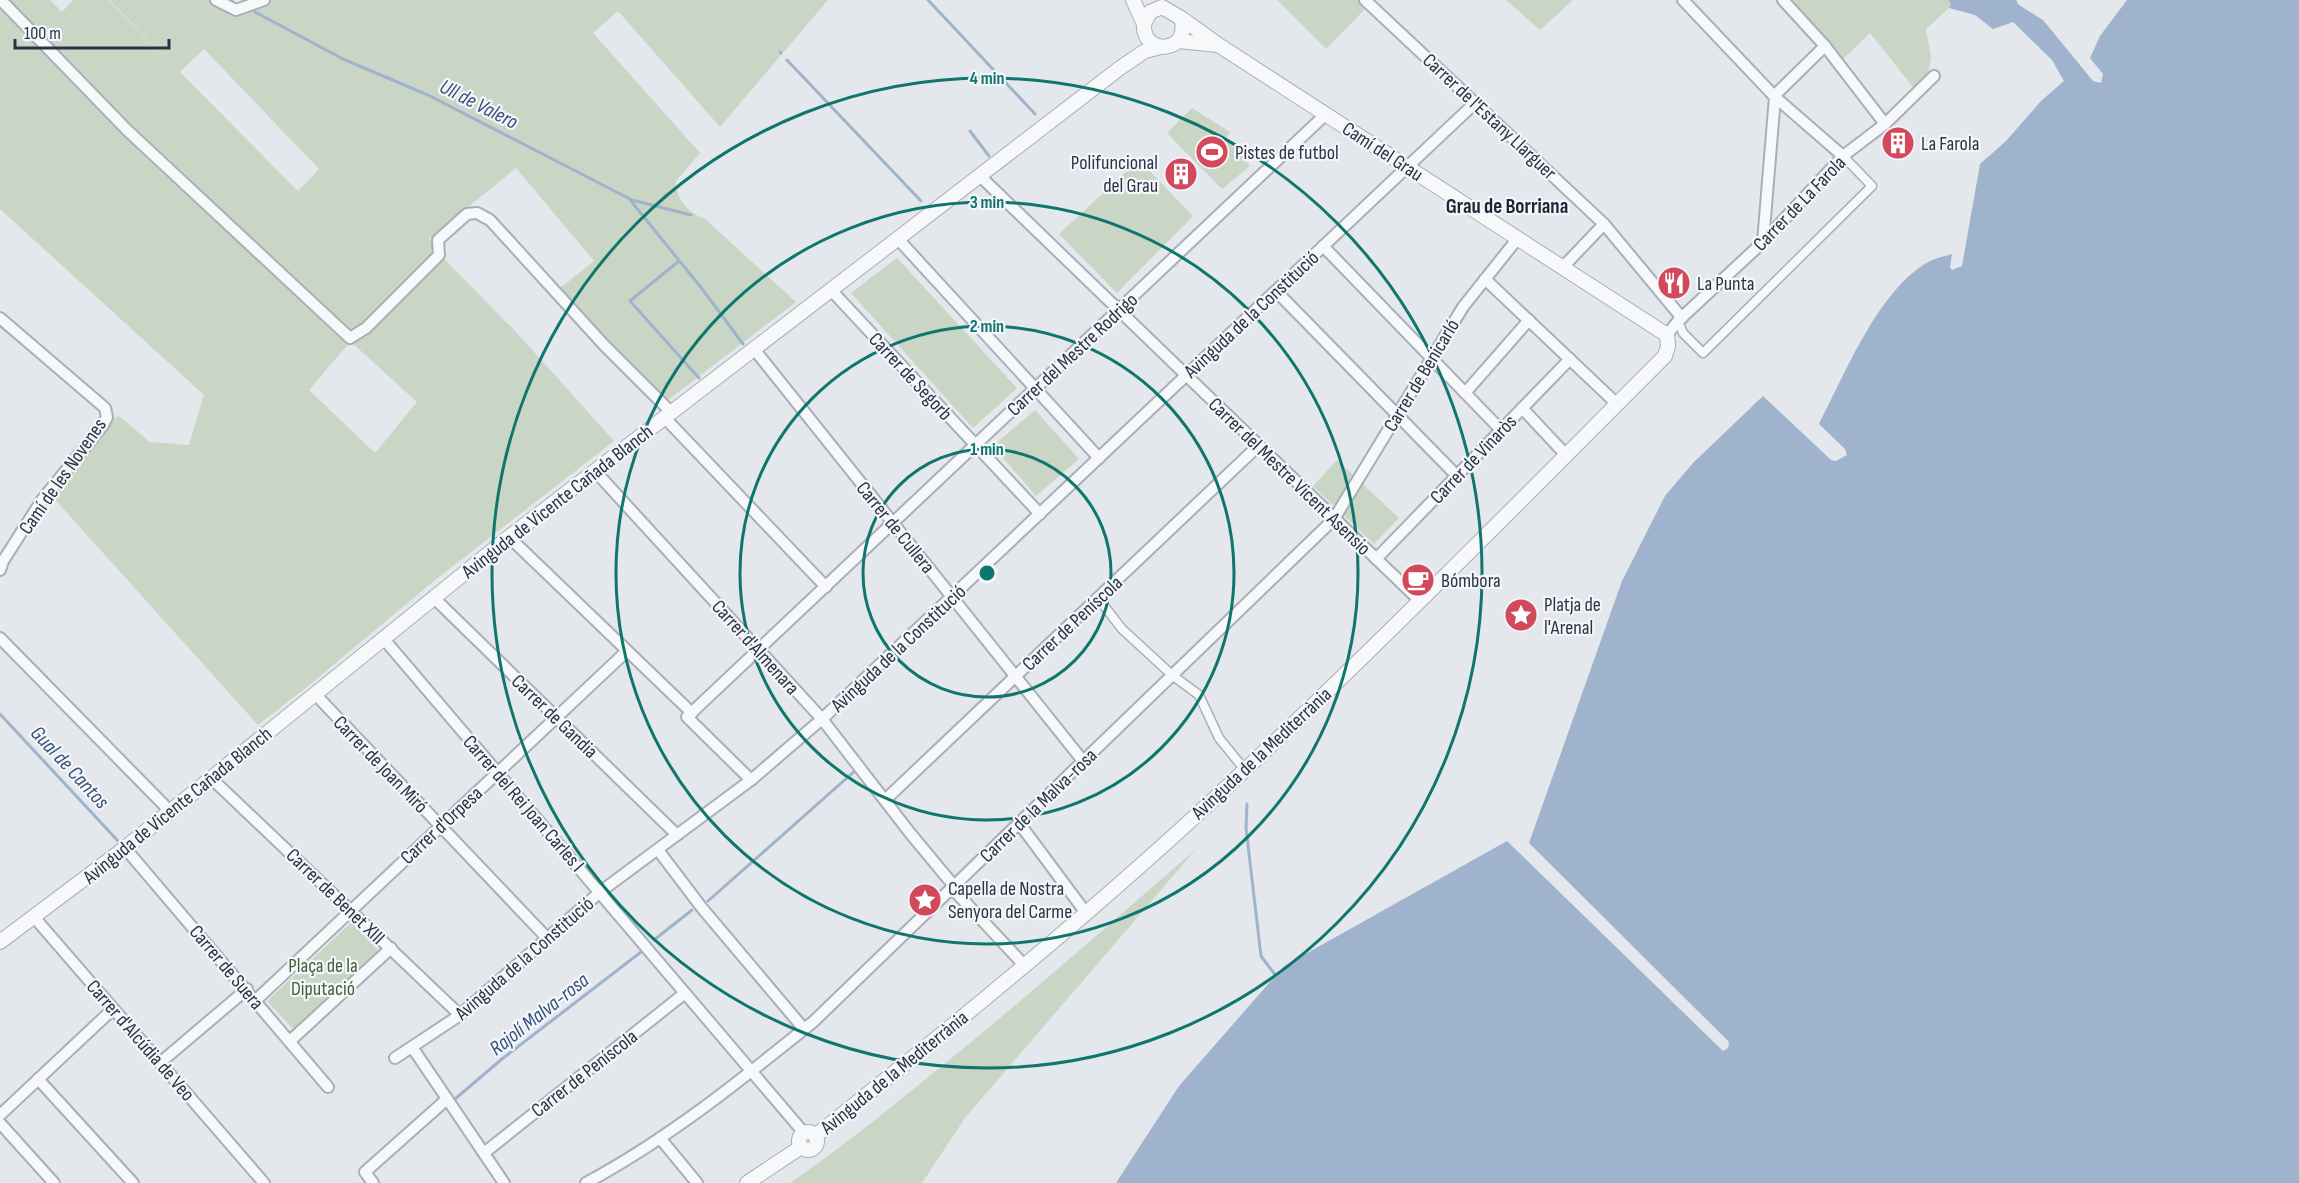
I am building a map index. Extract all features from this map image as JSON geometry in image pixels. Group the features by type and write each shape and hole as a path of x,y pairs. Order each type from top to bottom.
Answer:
{"street":[{"path":"1,0 127,130 350,338 366,328 440,255 438,240 467,214 477,213 490,220 826,587"},
{"path":"216,0 236,10 264,0"},
{"path":"1133,0 1144,26 1146,38 1153,44 1161,47 1170,46 1178,41 1184,26 1181,18 1156,4 1144,26"},
{"name":"Carrer de l'Estany Llarguer","path":"1365,0 1605,224 1680,319"},
{"path":"1680,319 1683,333 1703,353 1872,186 1843,156 1775,96 1683,0"},
{"path":"1783,0 1825,46 1885,124"},
{"name":"Camí del Grau","path":"1181,18 1220,46 1667,335"},
{"name":"Avinguda de Vicente Cañada Blanch","path":"1120,68 1135,46 1144,26"},
{"name":"Camí del Grau","path":"1178,41 1220,46"},
{"path":"1763,242 1775,96 1825,46"},
{"name":"Avinguda de Vicente Cañada Blanch","path":"0,942 125,848 166,809 211,778 509,537 1120,68 1145,51 1161,47"},
{"name":"Carrer de La Farola","path":"1667,335 1680,319 1763,242 1843,156 1885,124 1934,76"},
{"name":"Avinguda de la Constitució","path":"395,1058 460,1015 600,892 751,780 822,719 1475,103"},
{"name":"Carrer del Mestre Rodrigo","path":"690,715 1326,114"},
{"name":"Carrer del Mestre Vicent Asensio","path":"980,176 1419,601"},
{"path":"1563,267 1605,224"},
{"name":"Carrer de Benicarló","path":"1334,519 1463,307 1518,238"},
{"path":"898,239 1099,458"},
{"path":"1323,246 1501,430"},
{"path":"1485,279 1617,404"},
{"name":"Carrer de Segorb","path":"831,290 1040,514"},
{"path":"1276,291 1457,476"},
{"name":"Camí de les Novenes","path":"0,318 107,412 103,425 42,500 3,561 0,570"},
{"path":"1465,393 1529,320"},
{"name":"Avinguda de la Mediterrània","path":"747,1183 807,1139 1024,965 1086,913 1245,770 1665,356 1668,346 1667,335"},
{"name":"Carrer de Cullera","path":"754,349 1083,761"},
{"name":"Carrer de Vinaròs","path":"1376,559 1570,359"},
{"path":"1522,408 1566,455"},
{"name":"Carrer de Peníscola","path":"885,800 1258,446"},
{"name":"Carrer d'Almenara","path":"595,471 822,719 953,887 1024,965"},
{"name":"Carrer de la Malva-rosa","path":"586,1183 621,1164 660,1138 804,1029 1334,519"},
{"path":"509,537 627,651 751,780"},
{"name":"Carrer de Gandia","path":"433,597 677,835"},
{"path":"1098,598 1122,629 1172,675 1199,695 1219,738 1245,770"},
{"path":"0,638 166,809"},
{"name":"Carrer del Rei Joan Carles I","path":"383,638 807,1139"},
{"name":"Carrer d'Orpesa","path":"256,1000 627,651"},
{"name":"Carrer de Joan Miró","path":"315,694 547,938"},
{"name":"Carrer de Benet XIII","path":"211,778 460,1015"},
{"path":"1019,823 1086,913"},
{"name":"Carrer de Suera","path":"125,848 328,1087"},
{"path":"657,850 702,908 804,1029"},
{"name":"Carrer d'Alcúdia de Veo","path":"34,917 264,1183"},
{"path":"290,1041 391,948"},
{"path":"161,1062 247,989"},
{"name":"Carrer de Peníscola","path":"484,1153 685,993"},
{"path":"0,1115 113,1009"},
{"path":"412,1047 484,1153 499,1181"},
{"path":"38,1079 133,1183"},
{"path":"373,1183 365,1172 447,1099"},
{"path":"0,1123 54,1183"},
{"path":"660,1138 697,1183"}],"green space":[{"path":"5,0 50,0 62,12 73,0 108,0 298,191 319,169 204,49 180,72 109,0 211,0 243,10 269,0 828,0 720,127 618,11 593,33 700,153 676,181 680,199 688,209 704,218 796,302 668,400 559,289 594,261 516,168 429,239 435,246 430,259 401,285 364,326 349,331 121,120"},
{"path":"1277,0 1358,0 1366,8 1326,49"},
{"path":"1506,0 1573,0 1540,30"},
{"path":"1791,0 1955,0 1926,29 1931,57 1928,74 1913,87 1870,33 1843,59"},
{"path":"0,5 350,342 309,390 375,453 417,402 351,342 367,336 422,276 444,259 518,334 614,441 435,580 258,725 51,495 108,422 119,416 150,442 189,445 204,395 0,209"},
{"name":"Pistes de futbol","path":"1192,108 1230,132 1226,138 1250,166 1222,189 1167,133"},
{"path":"1139,160 1193,216 1117,293 1059,234"},
{"path":"897,258 1017,388 973,428 851,293"},
{"path":"1035,410 1079,459 1036,496 993,446"},
{"path":"1337,460 1399,518 1374,544 1313,486"},
{"path":"1197,848 965,1118 922,1183 790,1183 865,1128 971,1042"},
{"name":"Plaça de la Diputació","path":"352,922 380,952 295,1031 267,1001"}],"water":[{"path":"1948,0 2016,0 2019,5 2043,20 2093,81 2101,83 2103,74 2090,58 2100,36 2127,0 2299,0 2299,1183 1116,1183 1179,1086 1284,966 1507,841 1723,1051 1728,1048 1729,1042 1529,843 1622,581 1665,496 1693,463 1763,396 1831,460 1836,461 1847,455 1845,449 1819,424 1865,334 1895,291 1912,274 1930,261 1952,254 1950,267 1952,270 1962,266 1980,164 2006,141 2041,101 2064,81 2052,60 2013,22 1993,29 1975,15 1949,8 1951,4"}],"waterway":[{"name":"Ull de Valero","path":"228,0 233,2"},
{"path":"928,0 1035,114"},
{"name":"Ull de Valero","path":"255,12 343,59 428,95 632,200 691,215"},
{"path":"787,60 921,201"},
{"path":"970,131 989,156"},
{"path":"631,201 703,290 743,344"},
{"path":"679,261 630,301 699,378"},
{"name":"Gual de Cantos","path":"0,714 118,841"},
{"name":"Rajolí Malva-rosa","path":"708,901 857,769"},
{"path":"1247,804 1246,828 1261,956 1276,976"},
{"name":"Rajolí Malva-rosa","path":"654,940 692,910"},
{"name":"Rajolí Malva-rosa","path":"455,1099 502,1059 641,952"}],"place":[{"name":"La Farola","path":"1898,143"},
{"name":"Pistes de futbol","path":"1212,152"},
{"name":"Polifuncional del Grau","path":"1181,174"},
{"name":"La Punta","path":"1674,283"},
{"name":"Bómbora","path":"1418,580"},
{"name":"Platja de l'Arenal","path":"1521,615"},
{"name":"Capella de Nostra Senyora del Carme","path":"925,900"}],"district":[{"name":"Grau de Borriana","path":"1507,206"}]}
